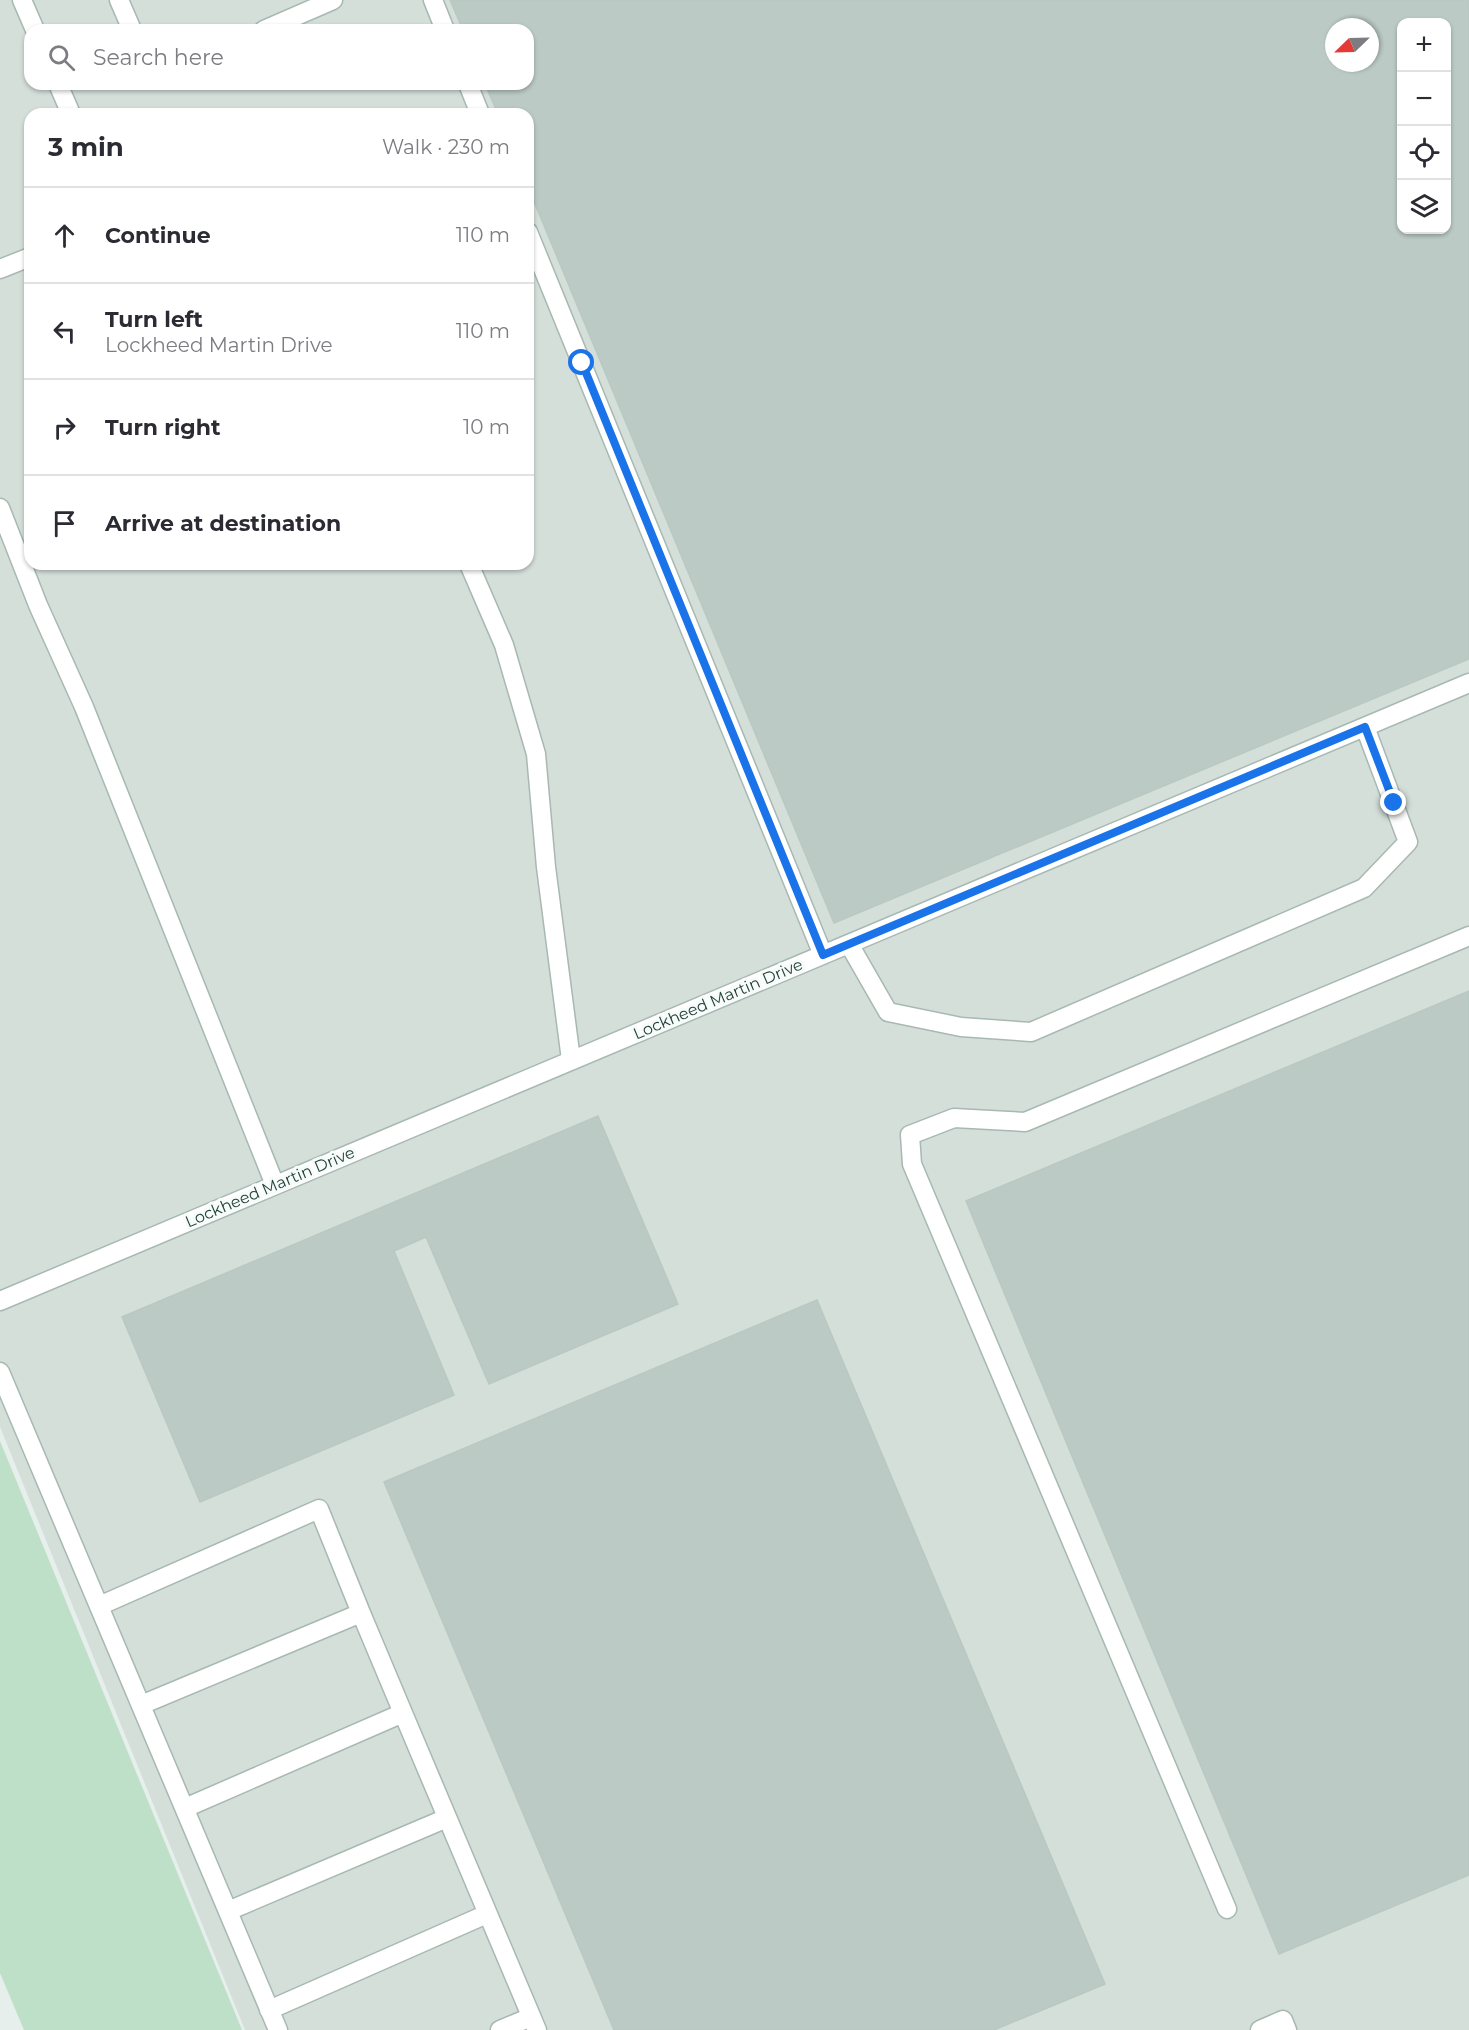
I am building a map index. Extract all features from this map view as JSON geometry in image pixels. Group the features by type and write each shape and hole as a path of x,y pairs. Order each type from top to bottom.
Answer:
{"lane":[{"path":"22,0 32,24"},
{"path":"120,0 130,24"},
{"path":"278,24 333,0"},
{"path":"433,0 443,24"},
{"path":"61,90 68,108"},
{"path":"470,90 478,108"},
{"path":"534,247 823,955"},
{"path":"0,269 24,259"},
{"path":"0,508 24,569"},
{"path":"24,570 84,707 275,1185"},
{"path":"472,570 504,645 536,754 546,867 571,1060"},
{"name":"Lockheed Martin Drive","path":"0,1301 1469,683"},
{"path":"849,944 888,1012 962,1027 1030,1032 1364,888 1408,842 1365,727"},
{"path":"1227,1909 912,1164 910,1135 954,1118 1025,1122 1469,936"},
{"path":"0,1372 278,2030"},
{"path":"99,1606 319,1509 534,2023 500,2030"},
{"path":"141,1705 362,1613"},
{"path":"184,1808 403,1713"},
{"path":"228,1911 447,1818"},
{"path":"269,2010 487,1914"},
{"path":"1260,2030 1283,2020 1287,2030"}],"shaded area":[{"path":"0,0 1469,0 1469,2030 245,2030 0,1427"}],"green space":[{"path":"0,1441 242,2030 24,2030 0,1973"}],"building":[{"path":"450,0 1469,0 1469,659 834,923 534,201 534,108 495,108 488,90 534,90 534,24 460,24"},
{"path":"1469,991 1469,1875 1279,1954 966,1201"},
{"path":"598,1116 678,1304 489,1384 426,1237 394,1251 454,1395 200,1502 122,1317"},
{"path":"817,1300 1105,1984 994,2030 614,2030 384,1482"}],"route":[{"path":"582,363 823,955 1365,727 1394,803"}]}
